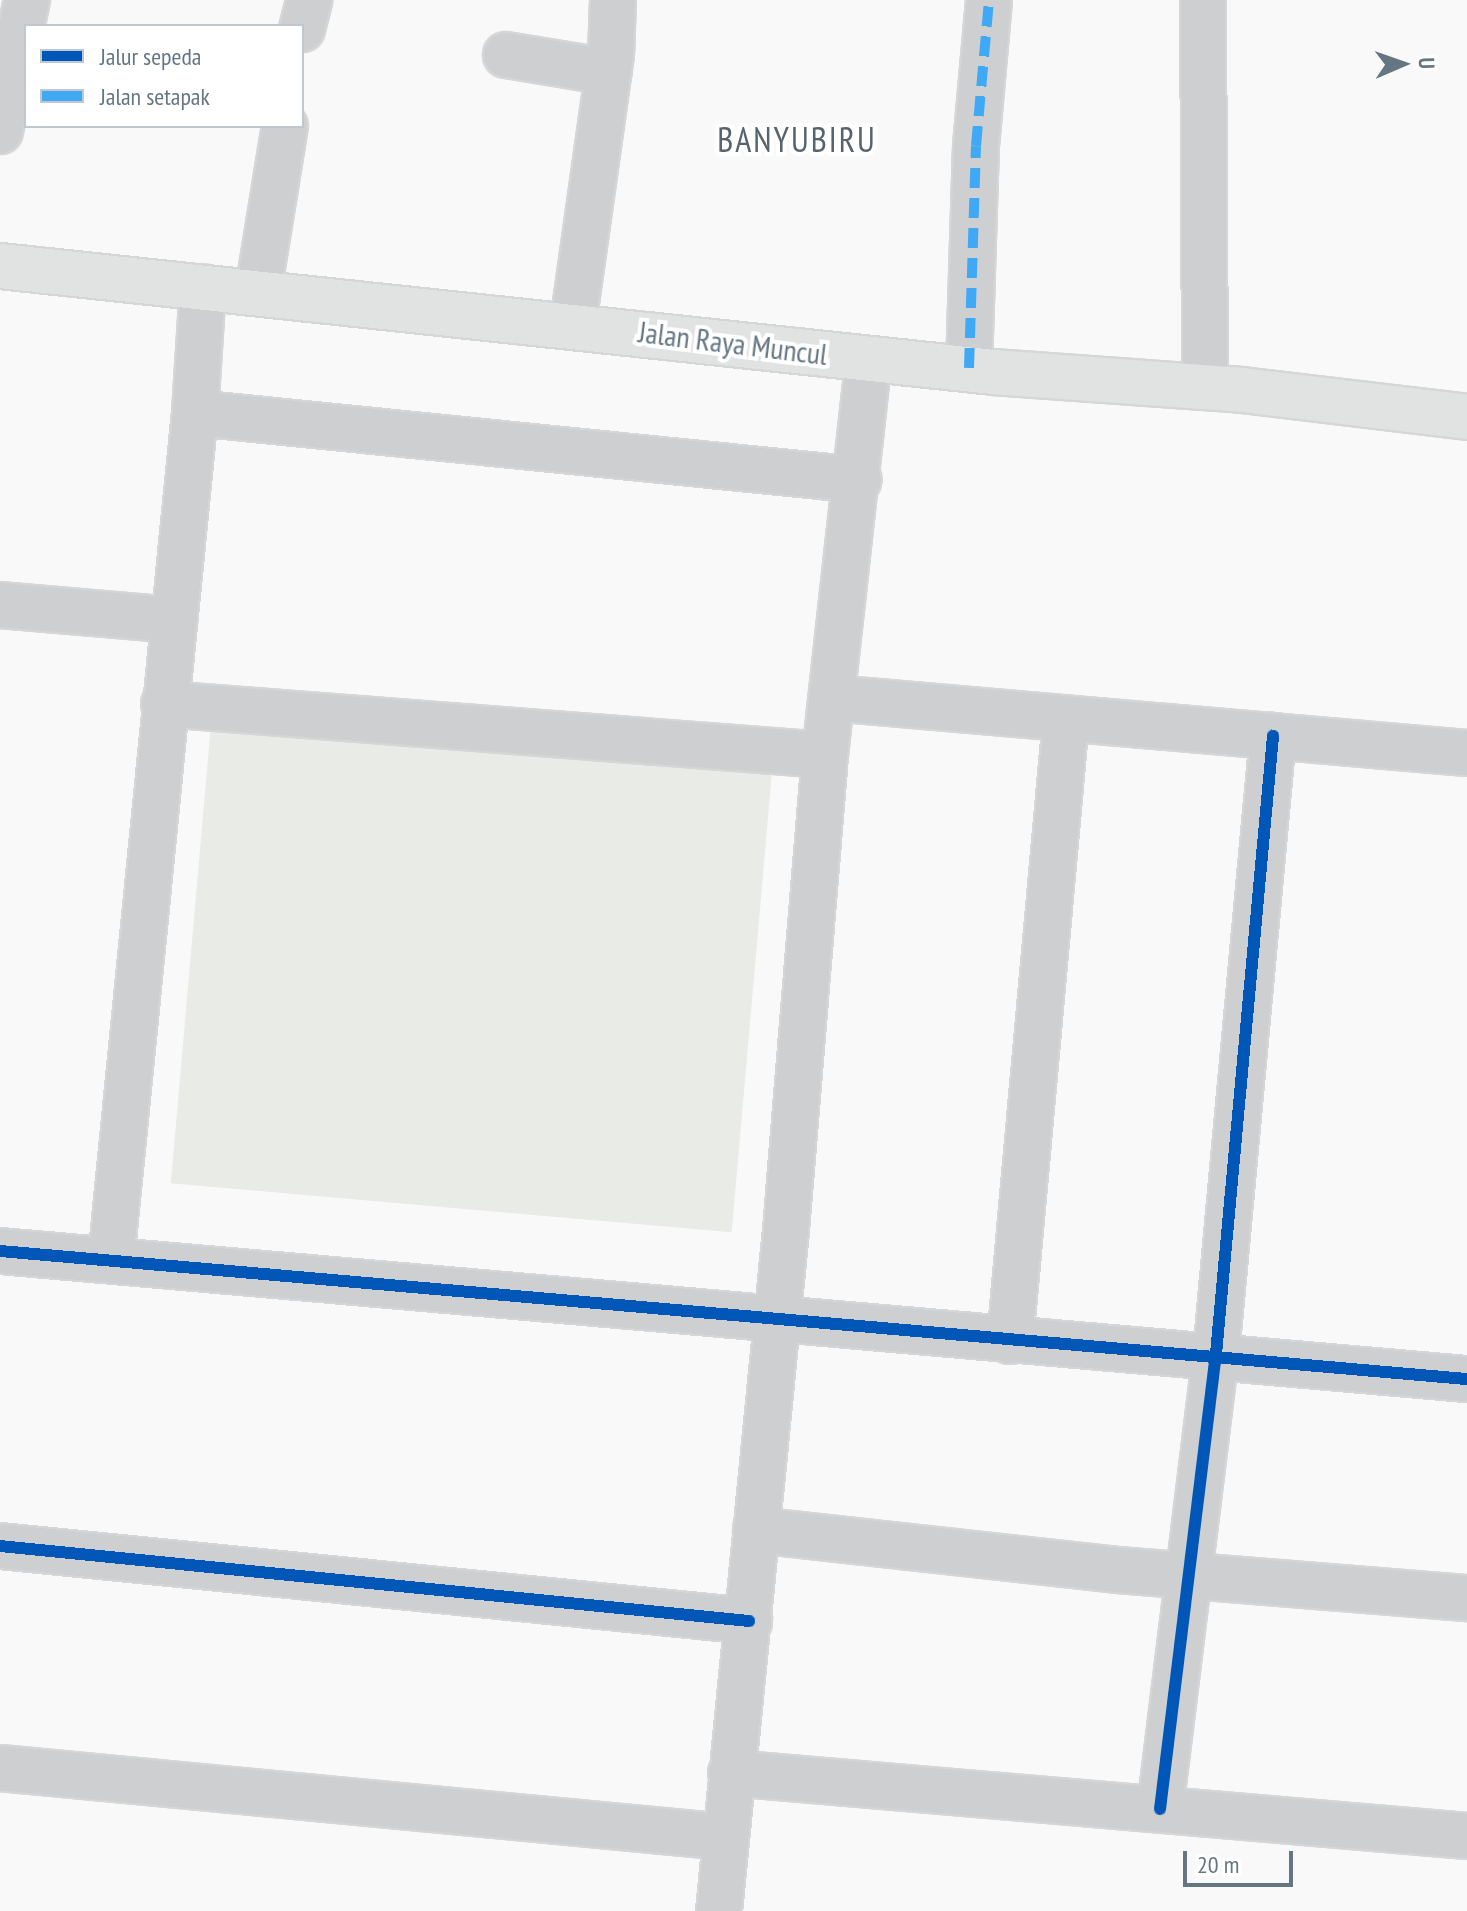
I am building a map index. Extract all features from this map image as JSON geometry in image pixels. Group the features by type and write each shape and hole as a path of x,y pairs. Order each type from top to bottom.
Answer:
{"main road":[{"name":"Jalan Raya Muncul","path":"0,266 573,324 869,359 1205,387 1467,417"}],"street":[{"path":"0,131 27,0"},
{"path":"303,24 309,0"},
{"path":"573,324 609,72 613,0"},
{"path":"969,368 976,146 989,0"},
{"path":"1203,0 1205,387"},
{"path":"506,55 609,72"},
{"path":"258,292 285,128"},
{"path":"111,1260 195,413 203,287"},
{"path":"719,1911 749,1621 825,755 859,480 869,359"},
{"path":"195,413 859,480"},
{"path":"0,605 174,620"},
{"path":"832,698 1467,753"},
{"path":"164,704 825,755"},
{"path":"1010,1341 1066,720"},
{"path":"1160,1809 1192,1577 1216,1354 1273,736"},
{"path":"0,1251 775,1322 1216,1354 1467,1379"},
{"path":"756,1530 1192,1577 1467,1598"},
{"path":"0,1546 749,1621"},
{"path":"0,1768 726,1837"},
{"path":"731,1773 1467,1836"}],"shaded area":[{"path":"211,724 772,773 732,1232 171,1183"}],"marked path":[{"path":"969,368 976,146 989,0"}],"cycle path":[{"path":"1160,1809 1216,1354 1273,736"},
{"path":"0,1251 1467,1379"},
{"path":"0,1546 749,1621"}],"district":[{"name":"BANYUBIRU","path":"797,140"}]}
